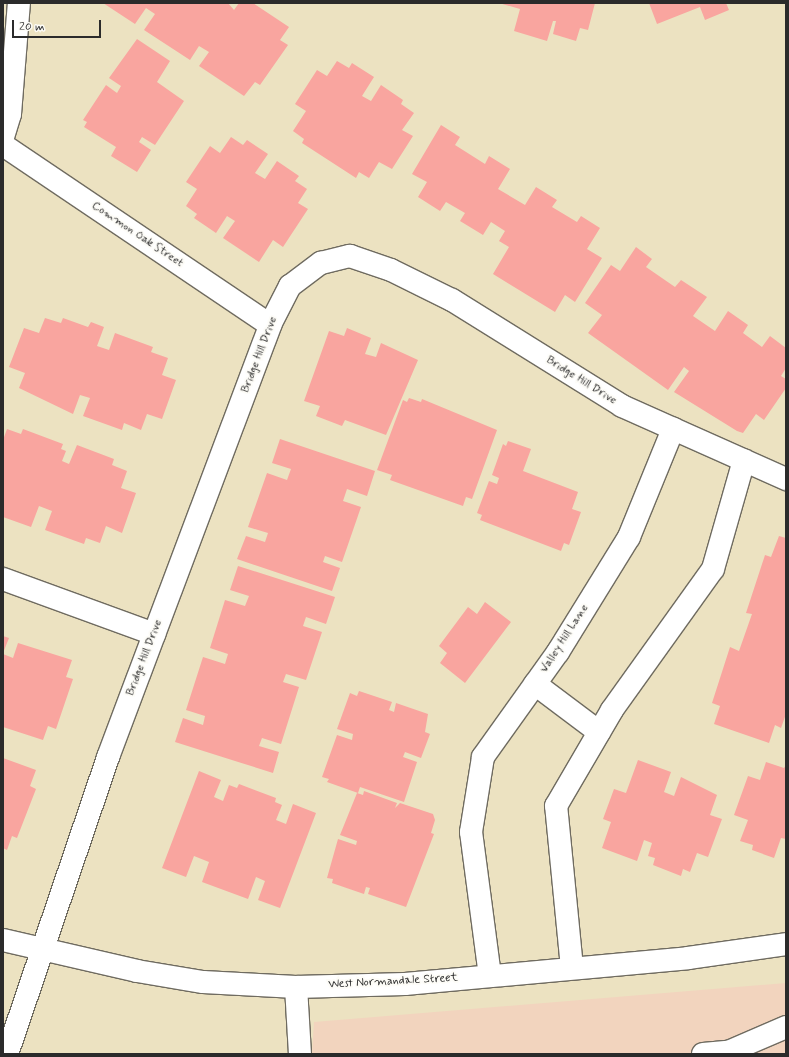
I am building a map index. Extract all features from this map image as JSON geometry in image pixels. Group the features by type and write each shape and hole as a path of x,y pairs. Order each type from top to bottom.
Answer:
{"street":[{"path":"3,138 10,114 19,3"},
{"name":"Common Oak Street","path":"3,145 270,324"},
{"name":"Bridge Hill Drive","path":"7,1054 41,951 154,634 270,324 290,286 321,263 350,256 391,270 452,300 622,406 786,479"},
{"name":"Valley Hill Lane","path":"490,976 471,832 483,757 535,684 630,537 673,429"},
{"path":"572,968 556,806 599,732 713,569 744,460"},
{"path":"3,579 154,634"},
{"path":"535,684 599,732"},
{"name":"West Normandale Street","path":"3,940 41,951 203,982 296,987 490,976 786,944"},
{"path":"296,987 300,1054"},
{"path":"703,1054 728,1052 786,1027"}],"shaded area":[{"path":"786,983 786,1054 312,1054 314,1022"}],"building":[{"path":"103,3 228,3 234,10 239,3 253,3 289,27 280,40 288,45 260,85 255,82 244,96 199,66 209,52 199,46 190,60 144,30 155,14 146,8 135,24"},
{"path":"499,3 595,3 588,30 580,28 576,41 553,34 556,21 553,21 547,41 514,31 520,9"},
{"path":"649,3 726,3 729,10 705,20 700,7 657,24"},
{"path":"137,39 170,61 157,82 184,101 155,145 142,137 139,142 151,150 137,172 111,156 116,147 84,127 87,122 83,120 106,85 117,93 121,86 109,78"},
{"path":"337,61 349,68 352,63 374,77 362,96 371,101 381,85 403,100 401,104 414,113 402,130 413,136 392,169 379,162 369,178 359,172 356,178 302,143 304,139 293,131 306,111 295,104 317,70 327,76"},
{"path":"441,125 460,137 455,145 485,164 489,156 510,169 498,189 525,205 536,187 557,200 552,207 577,222 581,216 600,228 587,249 602,258 575,302 565,295 555,312 493,274 509,247 499,241 505,231 491,222 483,235 460,221 465,213 446,202 440,211 418,197 427,182 412,174"},
{"path":"231,137 243,145 247,140 268,154 255,173 265,179 277,161 299,176 295,181 307,189 298,203 308,209 283,247 273,240 259,262 223,238 235,221 227,216 216,233 194,218 197,214 186,206 197,189 186,182 210,146 220,153"},
{"path":"636,247 652,259 646,267 675,287 681,280 707,297 693,316 715,331 728,311 748,325 743,333 762,347 770,336 786,348 786,368 781,376 786,379 786,388 764,420 756,414 743,433 737,431 674,392 689,371 684,367 668,390 588,333 602,315 585,303 611,265 620,271"},
{"path":"45,318 61,323 63,318 88,327 91,322 104,327 97,346 109,350 115,333 153,347 151,352 168,358 162,375 176,380 162,419 147,414 141,430 124,423 122,430 83,416 90,398 80,395 73,414 19,388 25,373 9,367 24,328 39,333"},
{"path":"347,328 371,338 365,354 376,357 381,343 418,360 386,435 345,420 342,426 316,416 320,406 304,401 329,331 344,336"},
{"path":"409,398 421,402 422,399 497,430 472,499 466,497 463,506 390,480 392,475 377,470 403,400 407,402"},
{"path":"7,429 21,434 23,429 63,444 61,449 66,451 62,461 69,464 77,445 114,459 112,465 127,471 121,488 136,493 122,533 106,526 100,543 86,538 84,544 45,530 52,511 39,506 31,527 3,517 3,440"},
{"path":"280,439 375,471 367,496 347,489 343,501 361,507 342,562 325,556 323,562 340,568 332,591 237,559 246,536 265,542 268,533 248,527 267,473 287,480 291,469 272,463"},
{"path":"508,441 531,449 523,471 578,492 572,509 581,512 569,545 564,543 561,551 480,520 482,515 477,513 489,481 497,484 499,478 492,475 503,444 506,446"},
{"path":"779,536 786,538 786,714 781,728 775,725 769,743 714,724 720,706 712,703 730,647 739,651 752,614 746,613 765,555 771,557"},
{"path":"238,566 335,597 326,624 306,617 303,626 322,632 306,680 286,674 283,682 299,687 281,744 262,738 259,746 279,752 273,773 175,742 183,718 203,725 205,716 186,710 203,657 225,664 228,654 210,648 225,600 245,606 249,596 230,590"},
{"path":"485,602 511,622 465,683 440,663 447,653 439,646 468,607 477,614"},
{"path":"3,636 9,638 3,653"},
{"path":"18,643 72,660 66,677 73,679 56,729 48,726 43,740 3,727 3,654 13,658"},
{"path":"359,691 392,702 389,710 394,712 396,703 428,714 425,732 430,734 421,758 405,752 403,757 417,762 404,802 360,787 358,793 327,782 329,779 322,777 337,735 352,740 353,734 337,729 350,693 357,696"},
{"path":"3,758 36,770 30,786 36,789 17,838 12,836 7,850 3,848"},
{"path":"638,760 671,772 664,792 674,796 681,777 717,795 710,815 722,819 708,857 697,853 690,872 683,869 681,876 653,865 655,858 648,856 652,843 644,840 637,861 602,848 611,822 603,819 614,789 626,793"},
{"path":"766,762 784,768 786,765 786,839 781,838 774,858 752,850 753,845 740,841 748,820 734,815 748,776 760,780"},
{"path":"199,771 221,780 214,797 223,801 229,785 237,788 239,784 276,798 275,802 282,805 276,820 286,824 293,804 316,813 280,908 258,900 265,881 256,877 248,899 202,882 209,862 194,856 186,877 162,868"},
{"path":"364,791 397,803 395,808 400,803 433,814 435,820 431,833 434,834 406,907 368,894 370,888 366,887 364,894 332,883 333,879 327,878 338,839 356,845 357,841 340,835 357,793 363,795"}]}
